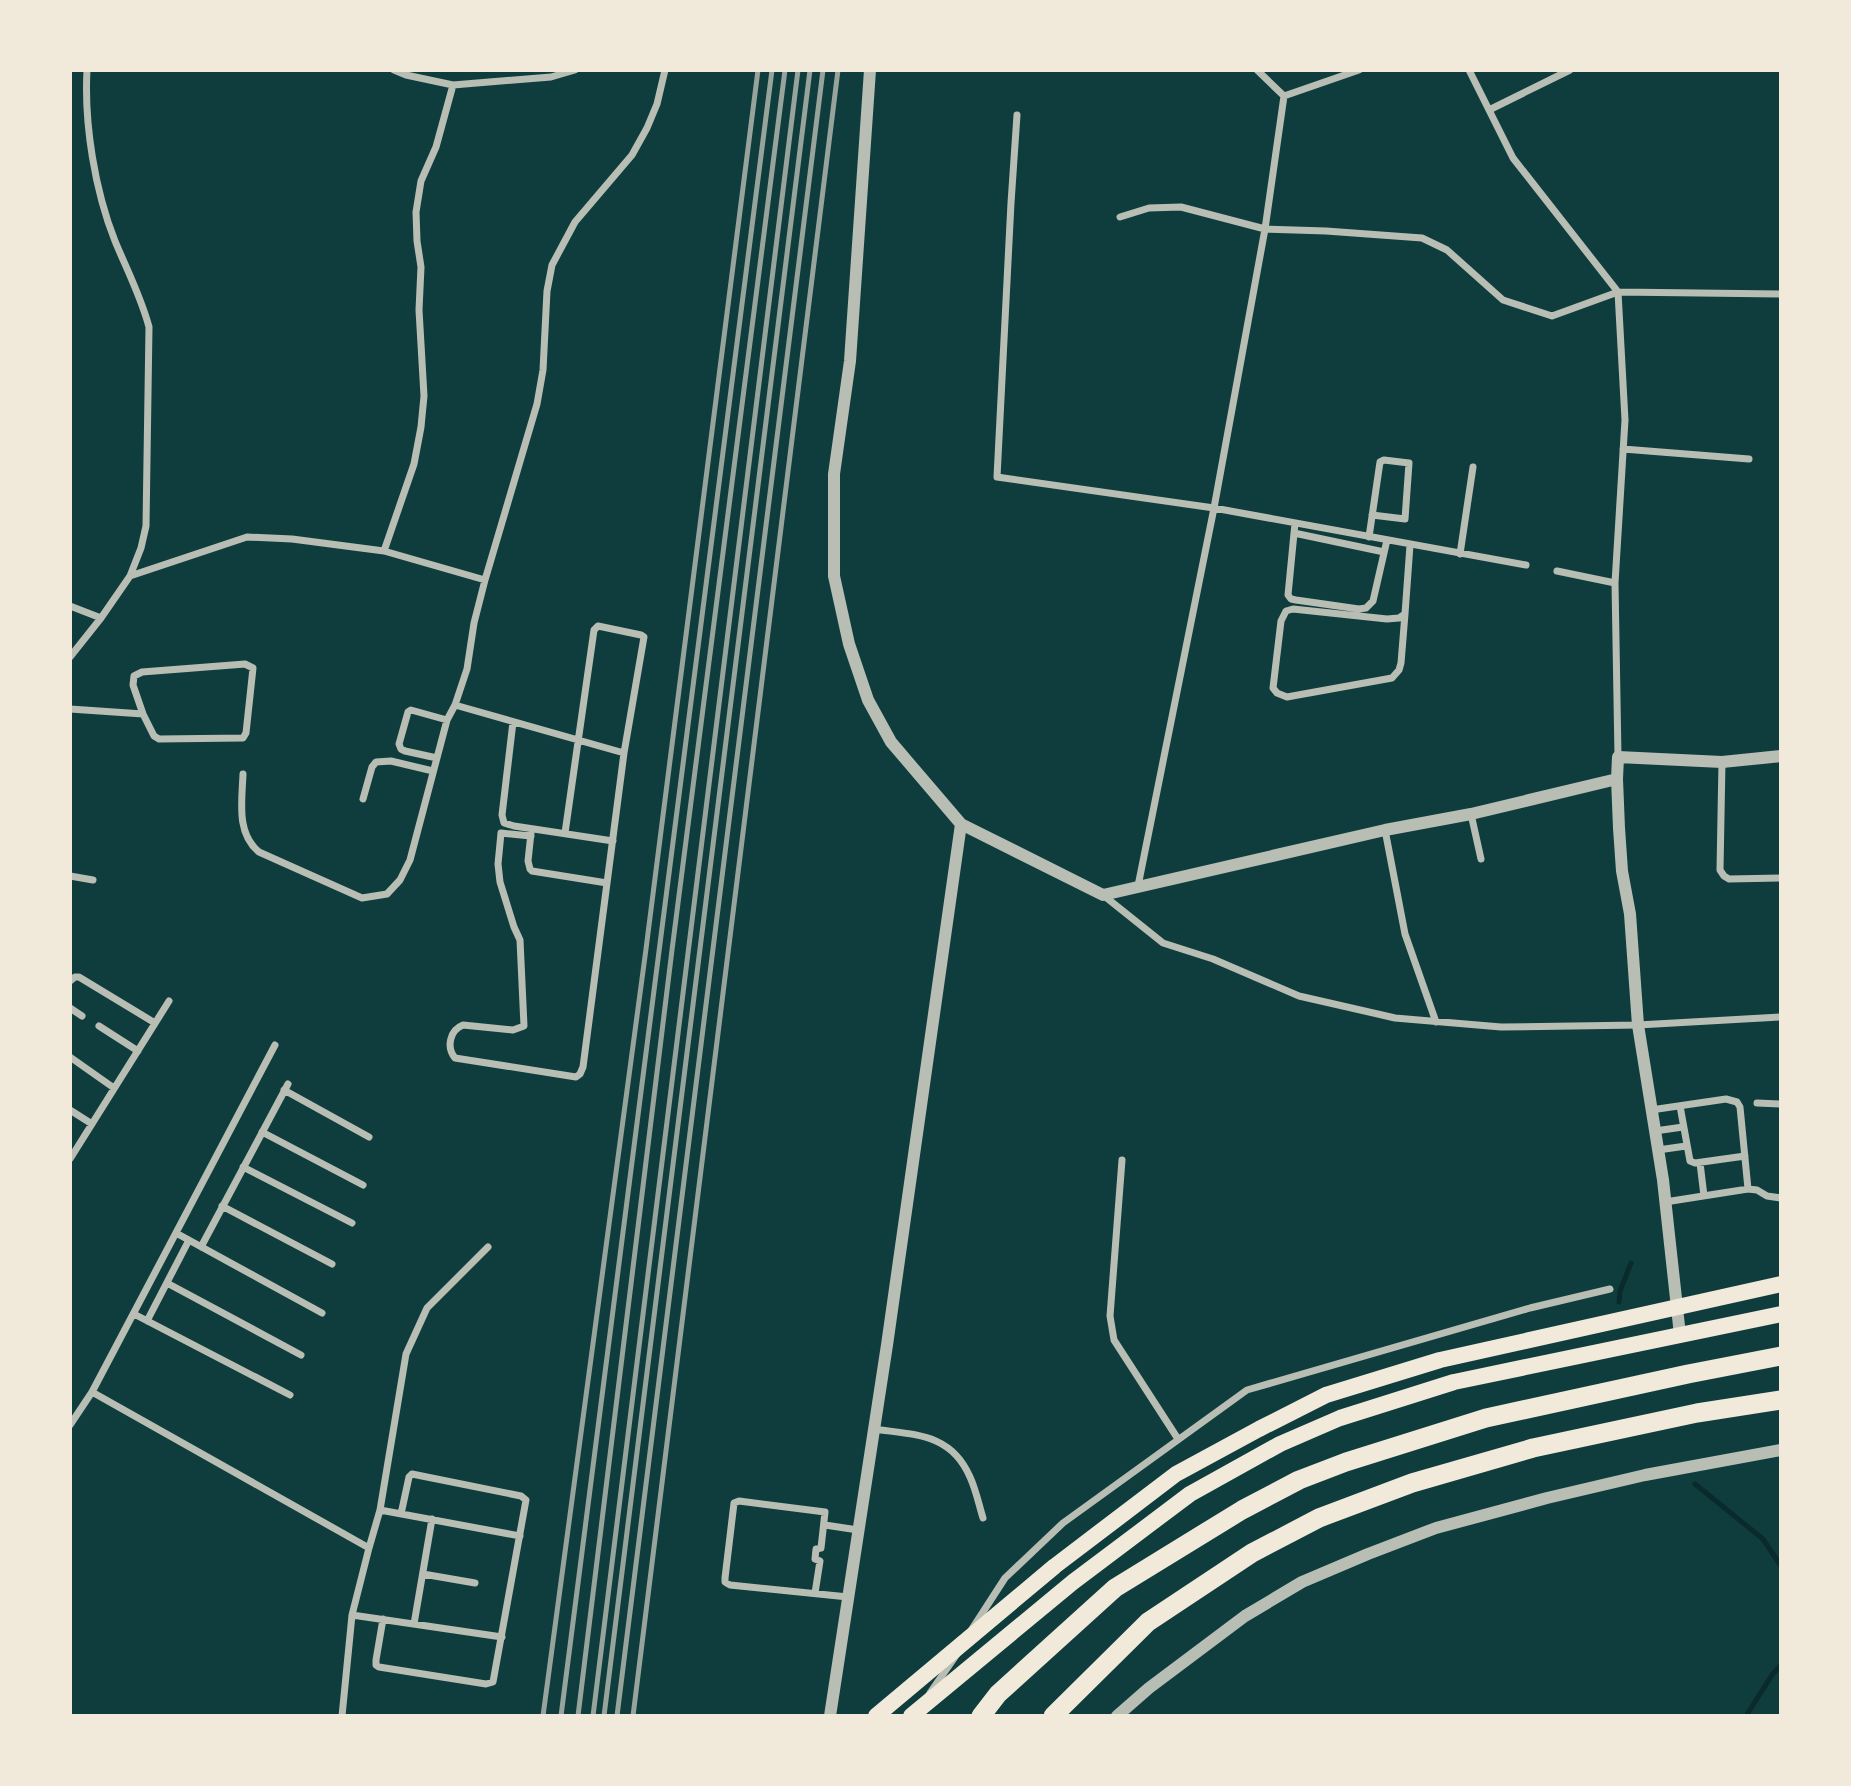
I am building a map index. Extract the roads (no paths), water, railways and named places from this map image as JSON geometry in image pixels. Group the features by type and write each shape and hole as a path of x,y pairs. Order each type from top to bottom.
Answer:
{"highway":[{"path":"981,1716 998,1694 1115,1588 1242,1510 1299,1480 1346,1462 1486,1418 1781,1356"},
{"path":"1053,1716 1148,1622 1252,1553 1319,1518 1412,1483 1534,1448 1697,1413 1781,1400"}],"main road":[{"path":"876,1716 1055,1566 1176,1474 1326,1395 1440,1360 1781,1284"},
{"path":"912,1716 1073,1582 1190,1494 1280,1444 1340,1418 1454,1382 1781,1314"}],"street":[{"path":"70,657 130,576 146,526 149,327 143,303 115,241 100,198 87,112 86,70"},
{"path":"394,70 453,85 575,70"},
{"path":"243,774 242,826 250,845 258,852 362,898 387,894 400,880 410,860 447,720 467,669 474,622 485,580 537,404 543,370 547,291 552,265 575,222 632,155 657,104 665,70"},
{"path":"870,70 850,362 834,474 834,576 849,645 868,699 891,742 961,824 1103,895 1163,943 1213,959 1299,996 1395,1018 1501,1027 1638,1025 1781,1017"},
{"path":"1257,70 1284,96"},
{"path":"1284,96 1359,70"},
{"path":"1469,70 1513,158 1618,292 1625,420 1615,583 1617,779 1622,872 1630,915 1638,1025 1658,1150 1681,1335"},
{"path":"1489,110 1570,70"},
{"path":"384,551 414,464 421,427 424,396 419,310 421,267 416,212 421,181 436,147 453,85"},
{"path":"1138,886 1214,508 1265,229 1284,96"},
{"path":"1017,115 997,477 1214,508 1525,565"},
{"path":"1120,217 1149,208 1181,207 1265,229 1422,238 1447,250 1503,300 1552,316 1618,292 1781,294"},
{"path":"1623,449 1749,459"},
{"path":"1369,537 1372,515 1380,462 1384,460 1409,463 1405,519 1372,515"},
{"path":"1460,554 1473,467"},
{"path":"1295,523 1288,590 1291,599 1366,608 1373,601 1387,540"},
{"path":"1340,543 1342,532"},
{"path":"1294,533 1384,552"},
{"path":"130,576 251,537 292,539 384,551 485,580"},
{"path":"1405,614 1399,618 1387,619 1293,609 1286,611 1282,621 1273,688 1287,697 1392,678 1401,663 1405,614 1410,545"},
{"path":"1557,571 1615,583"},
{"path":"70,606 101,618"},
{"path":"565,833 577,739 596,627 641,635 644,639 624,753 613,841 583,1067 580,1074 572,1077 455,1058 450,1049 456,1028 463,1025 513,1030 524,1026 520,940 500,882 498,864 501,833 565,833 613,841"},
{"path":"245,664 253,668 246,733 243,738 159,739 154,736 143,714 133,685 134,676 137,674 245,664"},
{"path":"455,705 624,753"},
{"path":"70,709 143,714"},
{"path":"437,758 401,749 399,744 408,712 411,710 447,720"},
{"path":"513,722 502,819 504,823 531,832"},
{"path":"1618,757 1722,762 1781,756"},
{"path":"363,799 372,767 376,762 391,761 433,771"},
{"path":"1722,762 1720,870 1729,879 1781,877"},
{"path":"1103,895 1617,779"},
{"path":"1471,814 1480,859"},
{"path":"830,1716 961,824"},
{"path":"1385,830 1405,934 1436,1022"},
{"path":"531,832 528,861 532,871 607,883"},
{"path":"70,876 93,880"},
{"path":"70,981 79,977 155,1023"},
{"path":"70,1159 169,1001"},
{"path":"70,1008 82,1016"},
{"path":"99,1026 138,1051"},
{"path":"70,1425 92,1392 275,1045"},
{"path":"70,1057 114,1088"},
{"path":"201,1247 286,1087 369,1137"},
{"path":"1651,1110 1726,1100 1737,1102 1740,1107 1748,1189"},
{"path":"1757,1104 1781,1104"},
{"path":"1680,1106 1690,1161 1700,1163 1745,1156"},
{"path":"70,1110 92,1124"},
{"path":"1655,1131 1684,1127"},
{"path":"262,1132 363,1185"},
{"path":"1658,1150 1686,1146"},
{"path":"1122,1160 1110,1316 1114,1340 1178,1439"},
{"path":"1700,1163 1704,1196"},
{"path":"243,1167 352,1223"},
{"path":"1665,1202 1748,1189 1781,1198"},
{"path":"222,1206 332,1264"},
{"path":"176,1233 322,1313"},
{"path":"147,1321 189,1240"},
{"path":"342,1716 352,1615 380,1510 406,1354 427,1308 488,1247"},
{"path":"167,1283 301,1355"},
{"path":"912,1716 950,1666 1005,1578 1063,1522 1247,1390 1530,1308 1610,1289"},
{"path":"134,1314 290,1395"},
{"path":"92,1392 369,1548"},
{"path":"874,1429 928,1437 947,1446 958,1456 970,1476 983,1518"},
{"path":"1116,1716 1245,1616 1302,1582 1368,1554 1436,1528 1547,1498 1645,1475 1781,1450"},
{"path":"383,1619 376,1660 379,1667 486,1684 493,1682 526,1504 524,1497 414,1474 409,1477 401,1514"},
{"path":"816,1593 820,1561 815,1559 817,1548 821,1549 826,1514 822,1511 736,1502 733,1505 726,1582 730,1585 848,1597"},
{"path":"380,1510 520,1536"},
{"path":"414,1624 432,1520"},
{"path":"825,1525 858,1530"},
{"path":"423,1574 475,1583"},
{"path":"352,1615 502,1637"}],"waterway":[{"path":"1619,1302 1620,1291 1631,1263"},
{"path":"1695,1484 1763,1539 1781,1566"},
{"path":"1746,1716 1781,1665"}],"railway":[{"path":"543,1716 646,949 758,70"},
{"path":"561,1716 772,70"},
{"path":"578,1716 672,950 785,70"},
{"path":"593,1716 798,70"},
{"path":"604,1716 810,70"},
{"path":"617,1716 823,70"},
{"path":"633,1716 838,70"}]}
